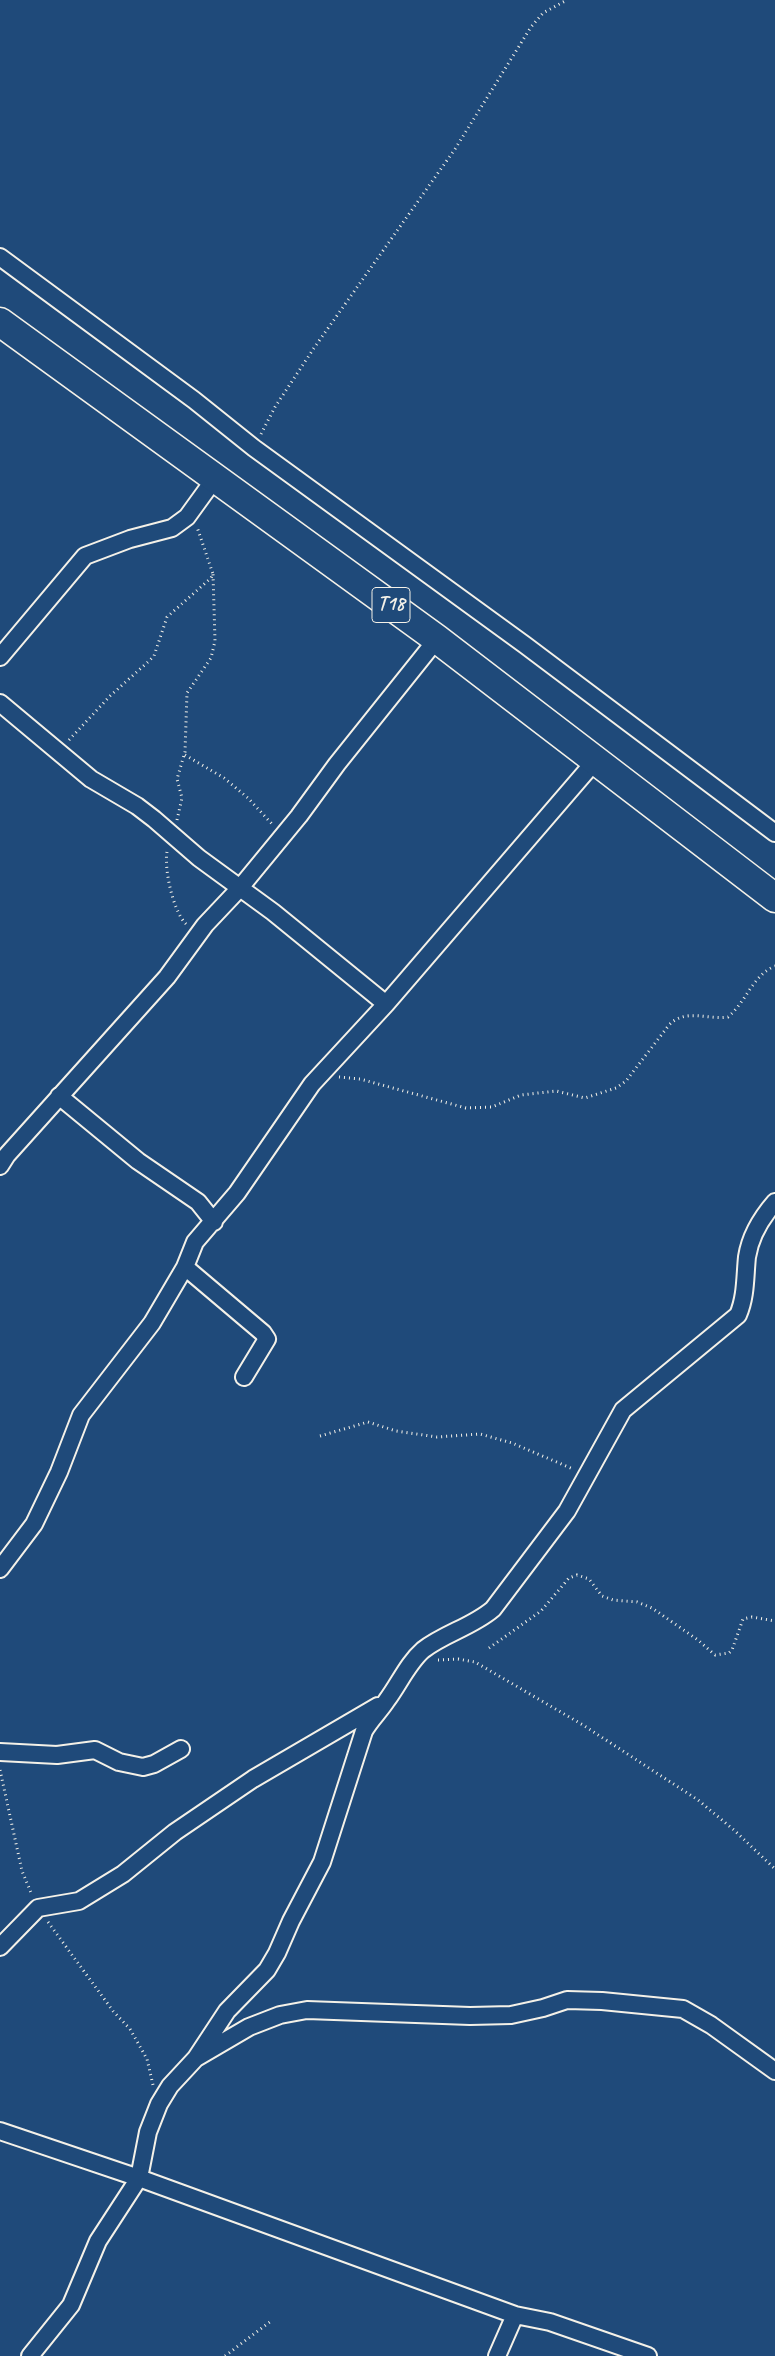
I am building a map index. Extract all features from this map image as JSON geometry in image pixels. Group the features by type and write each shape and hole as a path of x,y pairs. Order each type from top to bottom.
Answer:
{"highway":[{"name":"T18","path":"0,322 437,639 775,898"}],"street":[{"path":"0,257 194,400 254,448 525,645 775,833"},
{"path":"0,657 85,556 130,539 172,528 191,512 216,477"},
{"path":"0,1166 7,1155 59,1096 162,983 198,935 283,836 437,639"},
{"path":"0,703 91,779 137,806 386,1004"},
{"path":"0,1569 34,1524 59,1472 81,1416 152,1323 185,1267 195,1242 214,1222 250,1175 312,1084 386,1004 596,760"},
{"path":"59,1096 138,1162 198,1202 214,1222"},
{"path":"30,2356 71,2305 98,2241 139,2178 148,2132 159,2104 170,2086 196,2058 227,2012 266,1970 277,1953 290,1921 322,1862 364,1731 372,1717 386,1702 412,1662 436,1642 480,1620 493,1609 567,1511 628,1405 738,1314 742,1306 747,1254 766,1213 775,1202"},
{"path":"185,1267 263,1333 267,1339 244,1377"},
{"path":"0,1947 38,1908 80,1901 123,1874 175,1832 253,1780 386,1702"},
{"path":"0,1752 57,1755 94,1750 119,1762 142,1767 154,1764 181,1749"},
{"path":"196,2058 249,2027 280,2015 308,2010 470,2016 511,2015 574,1999 683,2008 711,2025 775,2071"},
{"path":"0,2131 139,2178 514,2315 550,2322 648,2356"},
{"path":"497,2356 514,2315"}],"path":[{"path":"254,448 288,386 455,150 531,27 543,13 567,0"},
{"path":"191,512 213,574 215,641 211,658 187,693 185,755 177,779 182,798 166,862 173,898 183,922 198,935"},
{"path":"58,752 110,696 154,656 167,617 211,578 213,574"},
{"path":"185,755 224,778 248,798 283,836"},
{"path":"312,1084 335,1078 353,1078 466,1108 492,1108 521,1095 556,1092 585,1098 590,1097 616,1088 626,1081 669,1025 677,1019 697,1015 728,1017 735,1011 764,972 775,966"},
{"path":"320,1436 368,1422 396,1431 437,1436 480,1434 512,1443 587,1475"},
{"path":"489,1648 541,1611 569,1578 577,1575 590,1579 602,1596 613,1600 637,1602 652,1608 698,1640 715,1655 729,1653 732,1650 743,1618 752,1617 775,1620"},
{"path":"412,1662 458,1658 475,1662 583,1725 698,1800 734,1830 775,1869"},
{"path":"0,1770 22,1870 38,1908 113,2012 130,2029 147,2059 159,2104"},
{"path":"225,2356 271,2320"}]}
